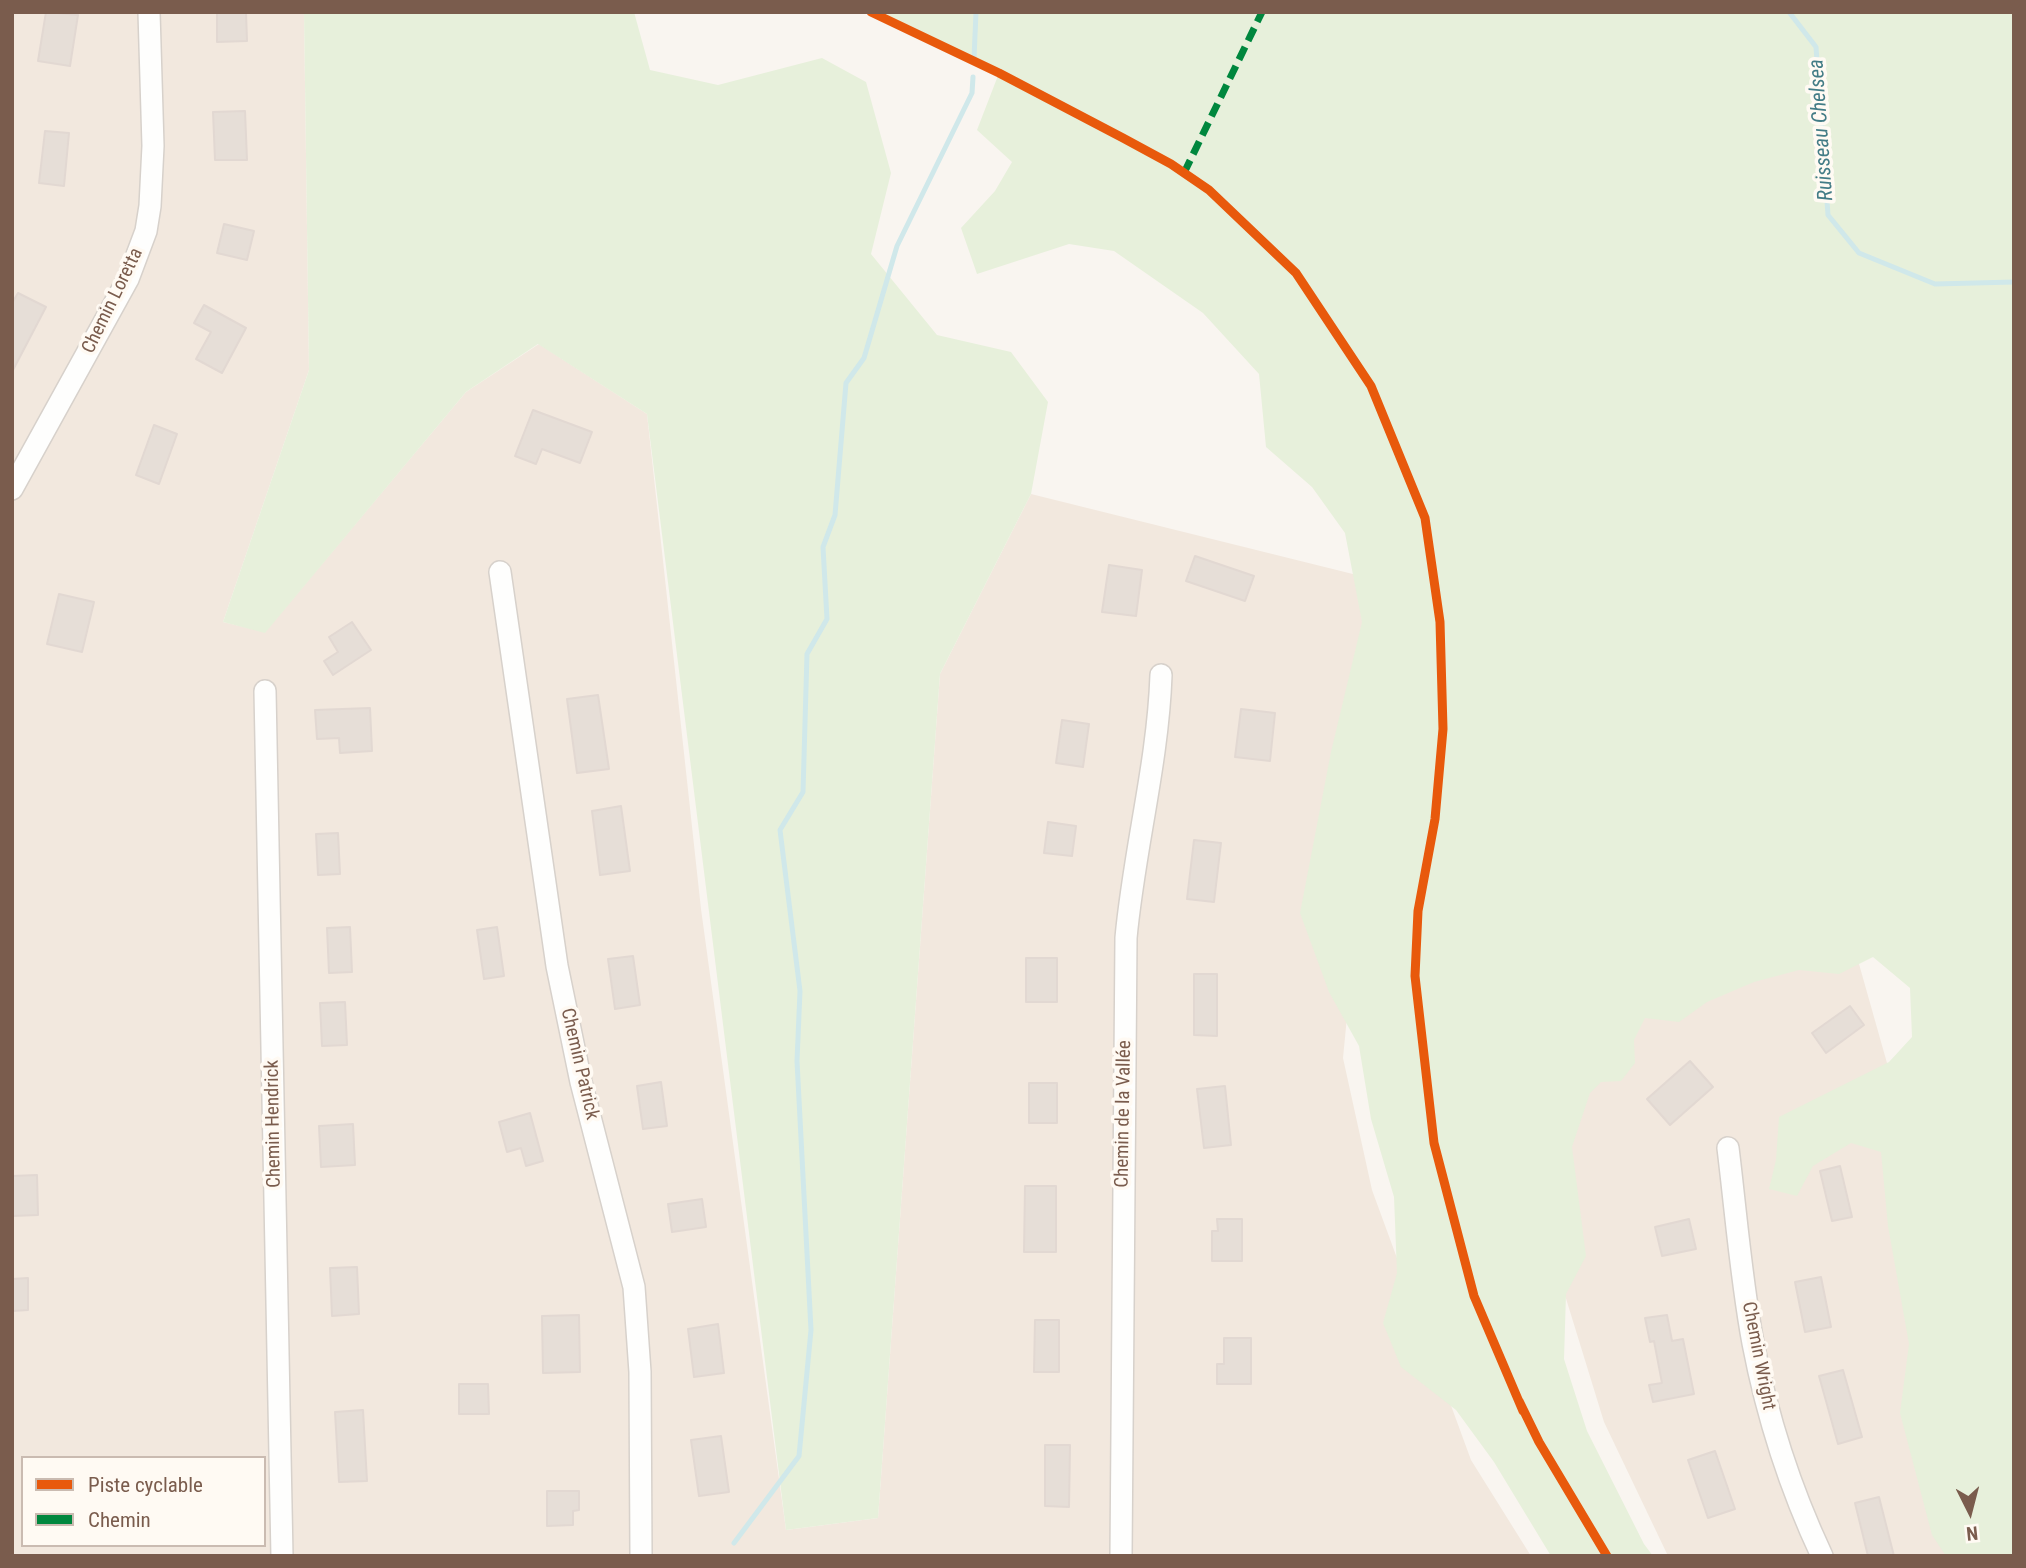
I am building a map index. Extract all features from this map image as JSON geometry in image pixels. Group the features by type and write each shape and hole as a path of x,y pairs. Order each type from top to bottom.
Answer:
{"street":[{"name":"Chemin Loretta","path":"12,489 124,288 146,232 152,157 149,12"},
{"name":"Chemin Patrick","path":"500,572 557,966 581,1082 634,1287 640,1372 640,1556"},
{"name":"Chemin de la Vallée","path":"1121,1556 1126,938 1160,722 1161,674"},
{"name":"Chemin Hendrick","path":"265,691 282,1556"},
{"name":"Chemin Wright","path":"1728,1147 1746,1296 1762,1385 1799,1503 1822,1556"}],"shaded area":[{"path":"12,12 304,12 309,370 223,622 265,632 466,392 539,344 647,414 701,909 786,1530 878,1518 940,674 1031,494 1389,583 1343,1058 1372,1190 1471,1460 1531,1556 12,1556"},
{"path":"1848,925 1898,1102 2008,1556 1668,1556 1604,1422 1556,1266 1588,970"}],"green space":[{"path":"304,12 634,12 650,70 718,85 822,58 866,82 891,173 871,254 937,335 1011,352 1048,402 1031,494 940,674 878,1518 786,1530 647,414 538,344 466,392 265,633 223,622 309,370"},
{"path":"871,12 2014,12 2014,1556 1946,1556 1932,1535 1900,1413 1909,1344 1888,1226 1881,1152 1851,1143 1813,1166 1797,1196 1769,1189 1776,1160 1779,1117 1889,1062 1912,1037 1910,988 1873,957 1839,974 1799,970 1754,982 1707,1002 1679,1022 1645,1018 1634,1040 1635,1063 1621,1081 1601,1082 1590,1093 1572,1147 1586,1256 1566,1294 1564,1359 1587,1431 1644,1544 1653,1556 1551,1556 1494,1462 1456,1410 1401,1367 1383,1323 1397,1273 1394,1197 1371,1119 1359,1046 1329,992 1300,913 1331,752 1362,622 1345,533 1312,487 1266,447 1259,374 1203,313 1114,251 1069,244 977,274 961,228 995,191 1012,162 977,130 999,73"}],"building":[{"path":"46,12 78,15 70,66 38,61"},
{"path":"217,12 246,12 247,41 217,42"},
{"path":"245,111 247,160 215,160 213,112"},
{"path":"45,131 69,133 64,186 39,183"},
{"path":"224,224 254,231 247,260 217,253"},
{"path":"18,293 46,307 12,372 12,303"},
{"path":"204,305 246,328 222,373 196,359 211,332 194,323"},
{"path":"533,410 592,432 580,463 542,449 536,464 515,456"},
{"path":"154,425 177,434 159,484 136,475"},
{"path":"1195,556 1254,576 1245,601 1186,581"},
{"path":"1109,565 1142,570 1136,616 1102,612"},
{"path":"59,594 94,602 82,652 47,644"},
{"path":"352,622 371,650 333,675 324,661 338,652 329,637"},
{"path":"598,695 609,769 577,773 567,699"},
{"path":"370,708 372,751 340,753 339,738 317,739 315,710"},
{"path":"1241,709 1275,713 1270,761 1235,757"},
{"path":"1062,720 1089,724 1083,767 1056,763"},
{"path":"621,806 630,871 600,875 592,811"},
{"path":"1048,822 1076,826 1072,856 1044,853"},
{"path":"338,833 340,874 318,875 316,834"},
{"path":"1194,840 1221,843 1214,902 1187,899"},
{"path":"350,927 352,972 329,973 327,928"},
{"path":"497,927 504,976 484,979 477,930"},
{"path":"633,956 640,1005 615,1009 608,959"},
{"path":"1026,958 1057,958 1057,1002 1026,1002"},
{"path":"1194,974 1217,974 1217,1036 1194,1035"},
{"path":"345,1002 347,1045 322,1046 320,1003"},
{"path":"1850,1006 1864,1025 1826,1053 1812,1033"},
{"path":"1690,1061 1713,1087 1670,1125 1647,1099"},
{"path":"661,1082 667,1126 643,1129 637,1086"},
{"path":"1029,1083 1057,1083 1057,1123 1029,1123"},
{"path":"1225,1086 1231,1145 1204,1148 1197,1089"},
{"path":"530,1113 543,1161 526,1166 521,1148 507,1152 499,1122"},
{"path":"353,1124 355,1165 321,1167 319,1126"},
{"path":"1840,1166 1852,1217 1832,1221 1820,1171"},
{"path":"37,1175 38,1215 12,1216 12,1176"},
{"path":"1025,1186 1056,1186 1056,1252 1024,1252"},
{"path":"702,1199 706,1227 672,1232 668,1204"},
{"path":"1217,1219 1242,1219 1242,1261 1212,1261 1212,1231 1218,1231"},
{"path":"1689,1219 1696,1249 1662,1256 1655,1227"},
{"path":"357,1267 359,1314 332,1316 330,1268"},
{"path":"1821,1277 1831,1327 1805,1332 1795,1282"},
{"path":"28,1278 28,1310 12,1311 12,1279"},
{"path":"579,1315 580,1372 543,1373 542,1316"},
{"path":"1667,1315 1672,1341 1683,1339 1694,1394 1653,1402 1649,1385 1662,1383 1654,1341 1650,1342 1645,1318"},
{"path":"1035,1320 1059,1320 1059,1372 1034,1372"},
{"path":"718,1324 724,1373 694,1377 688,1329"},
{"path":"1224,1338 1251,1338 1251,1384 1217,1384 1217,1364 1224,1364"},
{"path":"1843,1370 1862,1437 1838,1444 1819,1376"},
{"path":"459,1384 488,1384 489,1414 459,1414"},
{"path":"363,1410 367,1481 339,1482 335,1412"},
{"path":"721,1436 729,1492 699,1496 691,1440"},
{"path":"1045,1445 1070,1445 1069,1507 1045,1506"},
{"path":"1715,1451 1735,1509 1708,1518 1688,1460"},
{"path":"547,1491 579,1491 579,1510 573,1511 573,1525 547,1526"},
{"path":"1879,1497 1894,1556 1868,1556 1855,1503"}],"waterway":[{"path":"974,59 976,12"},
{"name":"Ruisseau Chelsea","path":"1789,12 1816,47 1828,215 1859,253 1935,284 2014,282"},
{"path":"734,1543 799,1456 811,1330 797,1061 800,991 780,830 803,792 807,654 827,619 823,547 835,515 846,383 864,358 897,246 972,93 973,77"}],"marked path":[{"path":"1184,173 1262,12"}],"cycle path":[{"path":"871,12 999,73 1123,138 1171,164 1209,190 1296,273 1371,386 1425,518 1440,622 1443,729 1435,819 1418,911 1415,976 1434,1143 1474,1296 1523,1411"},
{"path":"1519,1401 1539,1442 1607,1556"}]}
